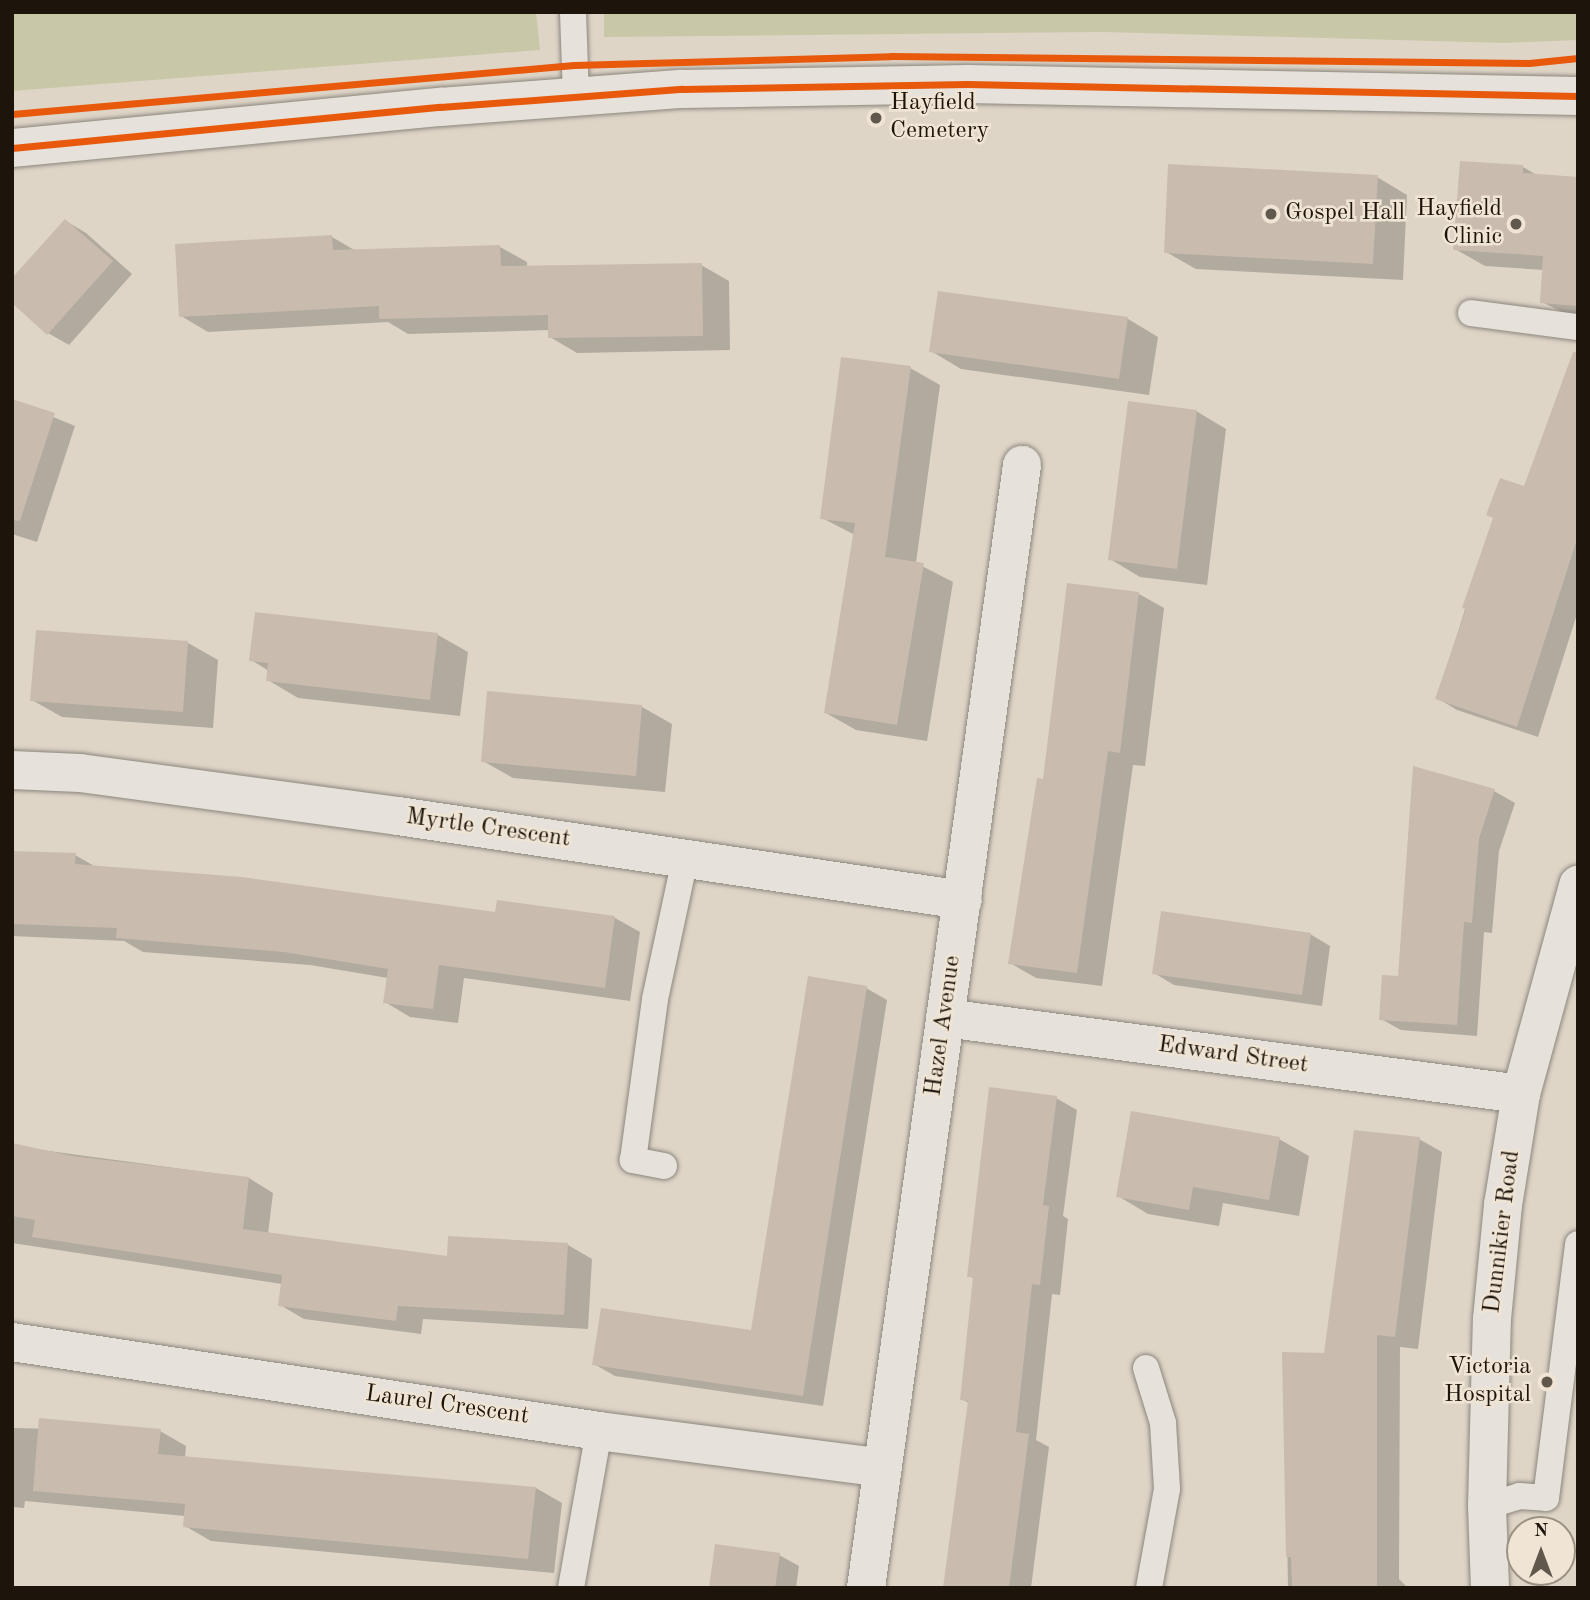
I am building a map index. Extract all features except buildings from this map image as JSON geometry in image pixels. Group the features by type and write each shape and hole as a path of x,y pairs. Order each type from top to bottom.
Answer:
{"street":[{"path":"12,148 682,89 967,84 1578,96"},
{"name":"Hazel Avenue","path":"866,1588 1022,465"},
{"name":"Myrtle Crescent","path":"12,771 94,775 963,900"},
{"name":"Dunnikier Road","path":"1490,1588 1487,1506 1492,1319 1521,1094 1578,885"},
{"name":"Edward Street","path":"945,1018 1521,1094"},
{"name":"Laurel Crescent","path":"12,1342 599,1431 882,1468"}],"lane":[{"path":"573,12 576,97"},
{"path":"1471,313 1578,327"},
{"path":"664,1166 633,1160 656,999 685,859"},
{"path":"1487,1506 1519,1496 1546,1498 1578,1244"},
{"path":"1146,1368 1163,1423 1167,1489 1149,1588"},
{"path":"571,1588 599,1431"}],"green space":[{"path":"12,12 536,12 540,50 12,91"},
{"path":"604,12 1578,12 1578,40 1504,43 1103,32 604,37"}],"cycle path":[{"path":"12,114 574,65 891,56 1529,63 1578,58"},
{"path":"12,148 440,107 682,89 967,84 1578,96"}],"place":[{"name":"Hayfield Cemetery","path":"876,118"},
{"name":"Gospel Hall","path":"1271,214"},
{"name":"Hayfield Clinic","path":"1516,224"},
{"name":"Victoria Hospital","path":"1547,1382"}]}
